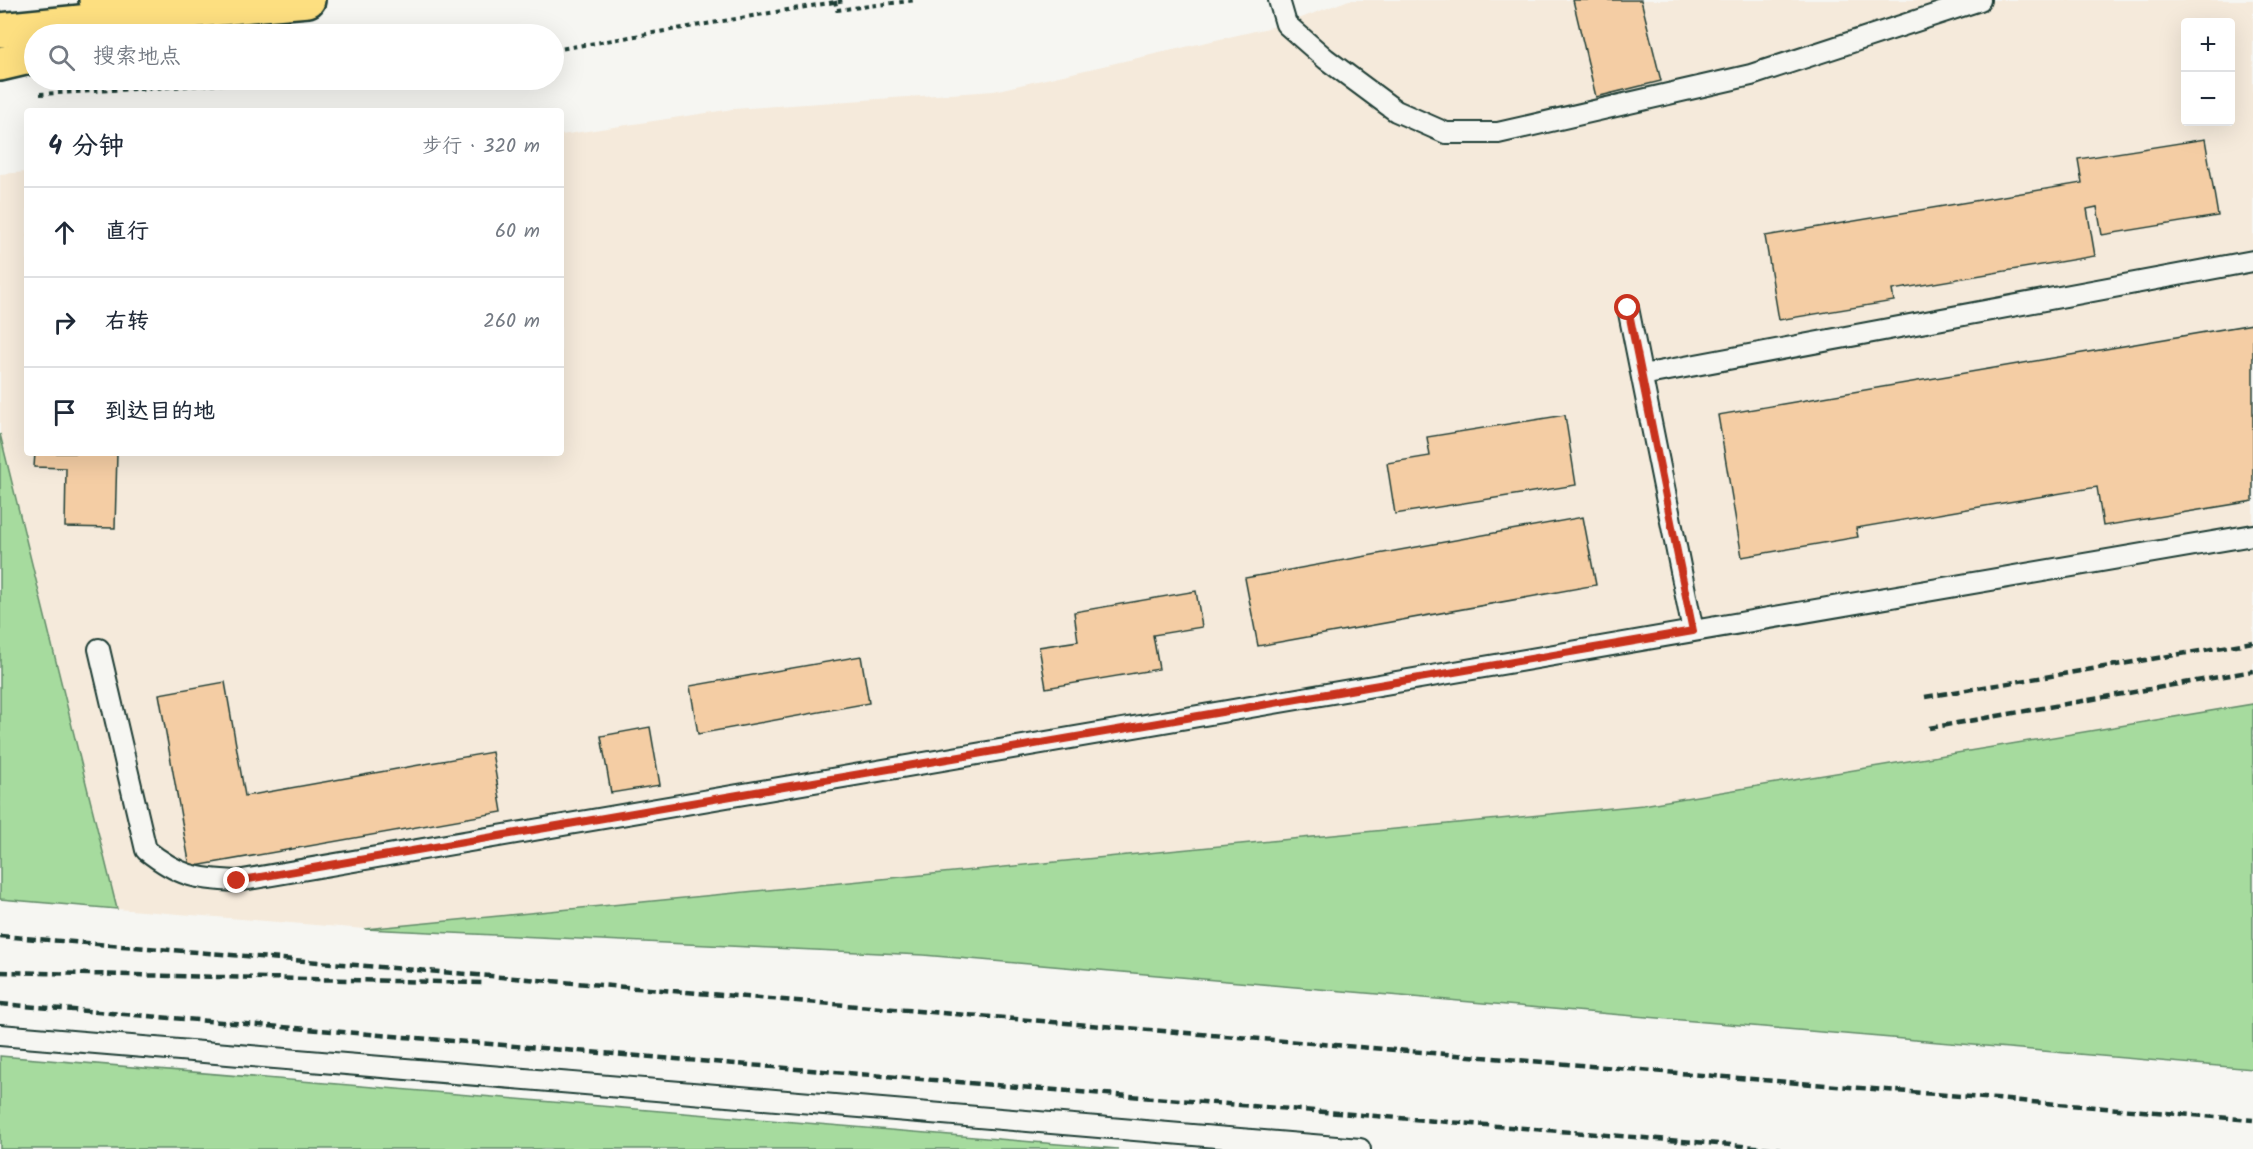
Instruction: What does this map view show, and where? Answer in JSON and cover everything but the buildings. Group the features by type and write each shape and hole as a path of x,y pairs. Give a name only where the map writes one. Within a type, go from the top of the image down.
{"main road":[{"path":"96,0 230,7"},
{"path":"60,24 308,0"},
{"path":"161,24 230,7"},
{"path":"0,30 24,28"},
{"path":"0,64 24,58"}],"lane":[{"path":"1279,0 1286,24 1326,59 1396,111 1446,133 1498,133 1750,75 1980,0"},
{"path":"1642,375 2253,261"},
{"path":"1628,308 1693,631"},
{"path":"99,649 146,850 170,868 200,879 237,881 2253,535"},
{"path":"0,1035 1359,1149"}],"path":[{"path":"564,48 846,0"},
{"path":"836,1 837,10 917,0"},
{"path":"35,94 110,90"}],"shaded area":[{"path":"1349,0 2253,0 2253,704 1643,805 365,929 117,909 0,434 0,174 24,172 24,456 564,456 564,135 733,109 994,91 1285,24"}],"green space":[{"path":"0,434 117,909 0,899"},
{"path":"2253,704 2253,1069 923,955 365,929 1643,805"},
{"path":"0,1056 1118,1149 0,1149"}],"railway":[{"path":"1925,697 2253,642"},
{"path":"1929,728 2253,671"},
{"path":"0,936 2253,1120"},
{"path":"0,972 483,983"},
{"path":"0,1004 1780,1149"}],"route":[{"path":"237,881 1693,631 1628,308"}]}
